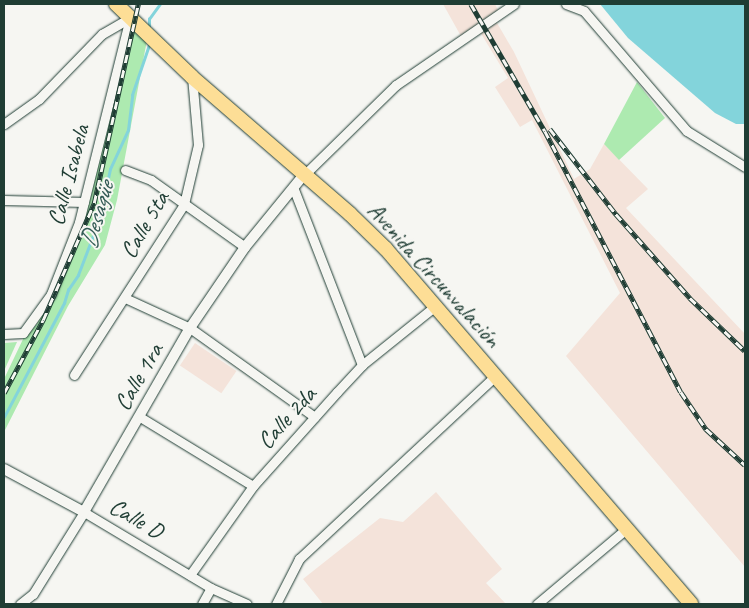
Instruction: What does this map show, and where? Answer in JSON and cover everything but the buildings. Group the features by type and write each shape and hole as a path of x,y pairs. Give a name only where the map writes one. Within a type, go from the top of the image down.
{"highway":[{"name":"Avenida Circunvalación","path":"116,4 192,77 303,176 350,214 386,249 625,530 691,604"}],"street":[{"path":"303,176 396,84 498,8 514,4"},
{"path":"566,4 584,11 687,131 745,167"},
{"path":"4,124 39,100 102,34 130,18"},
{"name":"Calle Isabela","path":"4,334 23,333 51,294 79,222 130,18"},
{"name":"Calle 5ta","path":"74,375 126,298 184,204 198,145 192,77"},
{"path":"125,170 151,180 245,247"},
{"name":"Calle 1ra","path":"20,604 33,594 84,512 190,328 245,247 303,176"},
{"path":"293,187 362,365"},
{"path":"4,200 84,202"},
{"path":"126,298 190,328 315,417"},
{"name":"Calle 2da","path":"190,575 253,486 362,365 435,306"},
{"path":"276,604 299,559 494,376"},
{"path":"140,417 253,486"},
{"name":"Calle D","path":"4,469 84,512 211,588 247,604"},
{"path":"537,604 625,530"},
{"path":"202,604 211,588"}],"shaded area":[{"path":"443,4 495,4 499,12 493,16 514,52 574,179 590,169 604,144 648,189 626,208 745,334 745,567 566,356 620,293 532,120 520,127 495,87 508,78 477,27 462,38"},
{"path":"195,343 236,371 221,393 180,365"},
{"path":"436,492 502,569 486,583 506,604 323,604 303,579 380,518 403,522"}],"green space":[{"path":"131,23 147,40 117,200 105,245 68,306 4,432 4,379 24,337 37,324 51,297 86,204 99,164"},
{"path":"637,82 665,118 619,160 604,144"},
{"path":"17,342 4,371 4,343"}],"water":[{"path":"600,4 745,4 745,124 736,124 715,113 628,38"}],"waterway":[{"name":"Desagüe","path":"149,29 149,19 160,4"},
{"name":"Desagüe","path":"4,417 64,303 68,290 78,275 99,220 110,169 128,130 132,95 150,42"}],"railway":[{"path":"4,393 43,320 94,203 138,4"},
{"path":"471,4 545,131 681,392 706,429 745,465"},
{"path":"550,129 616,214 690,298 745,351"}]}
